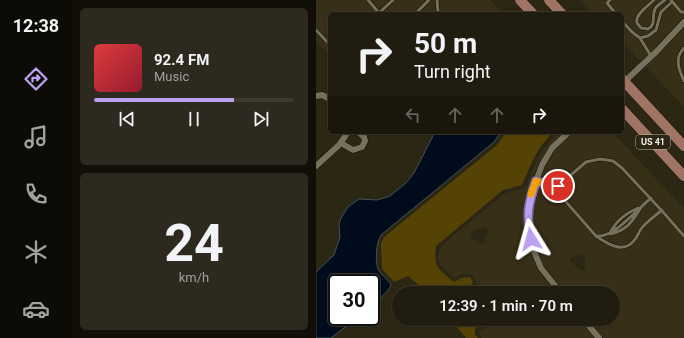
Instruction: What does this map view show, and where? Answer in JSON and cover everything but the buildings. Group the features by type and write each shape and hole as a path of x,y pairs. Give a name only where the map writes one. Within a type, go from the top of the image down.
{"main road":[{"path":"520,0 531,12"},
{"path":"549,0 560,12"},
{"name":"US 41","path":"624,83 684,146"},
{"name":"US 41","path":"624,111 684,176"}],"street":[{"path":"624,81 651,57 684,22"},
{"path":"316,96 322,95 328,98"},
{"path":"316,166 341,143 347,134"},
{"path":"341,143 353,150 362,147 365,141 364,137 360,134"},
{"path":"555,286 541,268 533,249 529,228 528,210 531,195 542,165 552,148 567,134"},
{"path":"589,326 599,338"}],"lane":[{"path":"368,0 379,12"},
{"path":"381,12 393,0"},
{"path":"417,12 429,0"},
{"path":"437,0 440,12"},
{"path":"610,0 607,3 614,12"},
{"path":"654,0 640,13 637,18 637,23 642,28 648,29 653,25 656,8 665,0"},
{"path":"640,38 648,36 656,30 661,12 671,1 681,12 684,12"},
{"path":"624,23 640,38 651,57"},
{"path":"316,30 328,43"},
{"path":"684,48 679,54 678,62 684,81"},
{"path":"553,187 558,186 586,162 606,159 617,163 651,198 684,236"},
{"path":"536,181 553,187 596,236 619,248 625,248 631,244 637,238 640,230 662,210"},
{"path":"596,236 609,234 619,228 651,198"}],"shaded area":[{"path":"316,0 490,0 501,12 328,12 328,53 316,41"},
{"path":"581,0 684,0 684,107 624,44 624,12 592,12"},
{"path":"505,134 551,134 541,146 522,185 503,190 436,246 436,264 441,271 454,282 461,278 470,277 473,282 471,286 420,286 408,276 394,282 382,269 381,243 384,237 497,145"},
{"path":"556,134 614,134 684,208 684,338 482,338 479,331 485,326 620,326 620,286 476,286 477,284 471,274 461,274 454,278 440,265 438,258 440,248 447,241 505,193 525,188 536,162 544,148","holes":["484,227 486,227 488,231 484,243 482,244 472,238 470,234","580,255 585,257 585,269 583,271 570,261 571,258"]},
{"path":"456,326 479,326 475,329 475,335 478,338 466,338"}],"water":[{"path":"434,134 500,134 494,142 381,235 376,252 376,261 379,271 391,284 386,293 380,298 380,274 328,274 328,326 346,326 331,338 316,338 316,272 334,255 340,237 339,224 341,218 348,207 359,199 377,200 390,196 406,183 414,173"}],"slow traffic":[{"path":"531,194 536,181 539,182"}],"route":[{"path":"531,239 528,210 536,181 553,187 558,186"}]}
